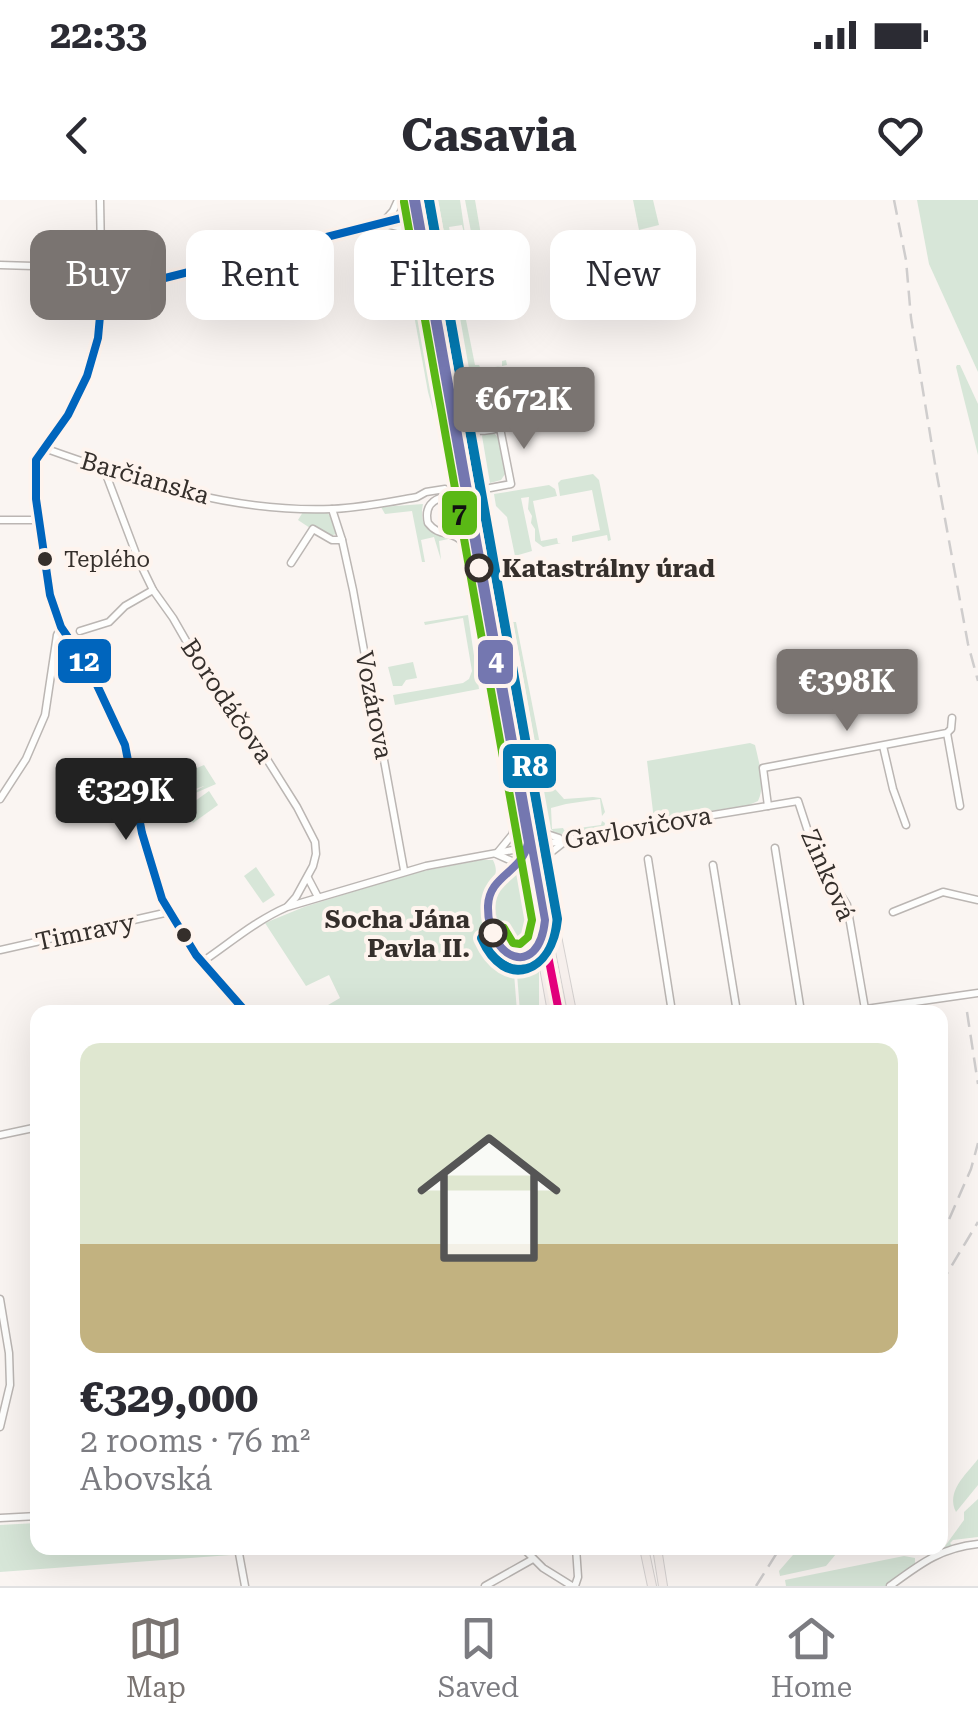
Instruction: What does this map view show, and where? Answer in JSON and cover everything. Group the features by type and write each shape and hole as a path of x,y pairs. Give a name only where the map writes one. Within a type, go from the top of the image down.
{"main road":[{"path":"406,200 412,230"},
{"path":"423,200 571,1005"},
{"path":"428,320 551,1005"},
{"path":"645,1555 652,1586"},
{"path":"658,1555 664,1586"}],"street":[{"name":"Barčianska","path":"100,200 100,230"},
{"path":"380,224 398,200"},
{"path":"166,278 425,212"},
{"path":"380,224 400,230"},
{"path":"0,265 30,266"},
{"name":"Barčianska","path":"100,320 87,376 68,415 44,448 166,488 229,502 282,508 332,509 446,492 432,501 426,514 432,528 449,533"},
{"path":"462,415 479,432"},
{"path":"470,457 472,441 479,432 500,428 511,484 490,488"},
{"path":"44,448 36,460 36,499 50,595 61,627 89,668 119,729 152,873 169,912 202,962 240,1005"},
{"name":"Borodáčova","path":"106,468 106,477 153,590 216,693 258,744 309,828 316,848 308,878 318,897"},
{"path":"461,508 457,525 449,533 461,538 468,548"},
{"name":"Vozárova","path":"332,509 342,540 404,870"},
{"path":"0,520 39,520"},
{"path":"291,563 314,529 332,540 342,540"},
{"path":"80,631 109,622 125,606 153,590"},
{"path":"0,799 26,759 45,715 61,627"},
{"path":"768,806 763,768 947,733 952,718"},
{"path":"947,733 960,806"},
{"path":"883,746 906,825"},
{"name":"Gavlovičova","path":"202,962 257,922 287,907 404,870 798,801"},
{"name":"Zinková","path":"798,801 816,856 847,906 865,1005"},
{"path":"517,819 510,838 495,854 509,858 528,878"},
{"path":"534,820 544,833 571,839"},
{"path":"544,869 551,852 571,839"},
{"path":"775,848 800,1005"},
{"path":"648,859 671,1005"},
{"path":"713,865 736,1005"},
{"path":"287,907 308,878"},
{"path":"893,912 943,892 978,900"},
{"name":"Timravy","path":"0,950 169,912"},
{"path":"899,1005 978,993"},
{"path":"0,1135 30,1129"},
{"path":"0,1299 10,1385 0,1427"},
{"path":"0,1518 30,1516"},
{"path":"948,1551 978,1544"},
{"path":"239,1555 246,1586"},
{"path":"529,1555 573,1586 578,1577 576,1555"},
{"path":"890,1586 936,1555"},
{"path":"485,1586 533,1559"}],"green space":[{"path":"427,200 436,200 441,230 435,230"},
{"path":"438,200 460,200 464,230 462,225 444,230"},
{"path":"465,200 475,200 480,230 471,230"},
{"path":"633,200 653,200 659,225 639,230"},
{"path":"917,200 978,200 978,372 929,264"},
{"path":"415,320 423,320 436,409 433,410"},
{"path":"432,320 434,320 465,504"},
{"path":"439,320 485,555 472,502"},
{"path":"453,320 457,320 477,426 470,419"},
{"path":"460,320 466,320 475,365 481,369 502,366 506,360 507,365 474,372 484,424 479,425"},
{"path":"956,367 978,404 978,455"},
{"path":"494,433 499,439 505,474 501,480 490,483 482,436"},
{"path":"593,474 599,480 611,540 607,535 572,542 572,536 600,530 592,490 560,496 558,483"},
{"path":"549,485 557,496 533,501 541,541 557,538 561,543 543,547 535,541 529,497 521,498 532,551 515,556 507,517 496,506 494,494"},
{"path":"423,504 428,529 453,538 439,541 441,560 434,537 421,540 422,562 412,511 385,514 381,507"},
{"path":"326,511 336,534 330,536 298,520 303,512"},
{"path":"487,567 532,828 531,834 483,569"},
{"path":"479,569 526,834 522,826 476,570"},
{"path":"468,615 479,689 395,705 393,695 469,679 472,671 463,618 425,625 424,622"},
{"path":"513,622 547,780 564,799 601,798 605,812 602,816 600,799 551,808 552,829 601,825 602,821 604,829 551,834"},
{"path":"413,662 417,678 393,686 388,667"},
{"path":"518,664 549,832 536,813 510,666"},
{"path":"755,745 761,773 758,801 654,820 647,761"},
{"path":"204,765 216,784 184,798 204,786 186,792 180,778"},
{"path":"209,791 218,805 193,823 184,809"},
{"path":"493,860 495,875 484,897 483,916 492,943 513,960 516,1005 328,1005 340,998 329,975 306,986 265,923 413,873"},
{"path":"256,867 275,895 263,903 244,876"},
{"path":"515,870 522,883 524,913 533,939 531,945 516,950 503,939 494,900 498,887"},
{"path":"554,954 566,1005 556,1005 546,956"},
{"path":"536,956 539,1005 519,1005 516,961"},
{"path":"978,1459 978,1485 956,1512 955,1490"},
{"path":"978,1499 978,1537 953,1540 953,1546 948,1548 948,1542 964,1520 964,1512"},
{"path":"30,1523 30,1555 231,1555 0,1572 0,1525"},
{"path":"793,1555 835,1555 826,1566 780,1576 779,1571"},
{"path":"904,1556 915,1558 915,1564 885,1586 786,1586 785,1580"}],"tunnel":[{"path":"447,496 490,488"}],"tram line":[{"path":"513,870 498,885 494,902 498,935 509,949 525,950 535,944 541,925 541,899"}],"railway":[{"path":"894,200 936,470 978,681"},
{"path":"967,1012 978,1084"},
{"path":"948,1222 978,1143"},
{"path":"948,1272 978,1222"},
{"path":"756,1586 776,1555"}],"transit line":[{"name":"4","path":"413,200 528,843 519,861 494,887 488,906 490,925 504,950 524,957 541,939 545,920 416,200"},
{"name":"12","path":"166,278 425,212 423,200"},
{"name":"R8","path":"429,200 557,919 547,952 527,968 503,965 482,938"},
{"name":"7","path":"404,202 532,920 528,937 520,944 513,943 504,928"},
{"path":"411,202 558,1005"},
{"name":"12","path":"100,320 87,376 68,415 36,460 36,499 50,595 61,627 89,668 125,745 142,833 162,899 196,955 240,1005"}],"place":[{"name":"Teplého","path":"45,559"},
{"name":"Katastrálny úrad","path":"479,568"},
{"name":"Socha Jána Pavla II.","path":"493,933"}]}
